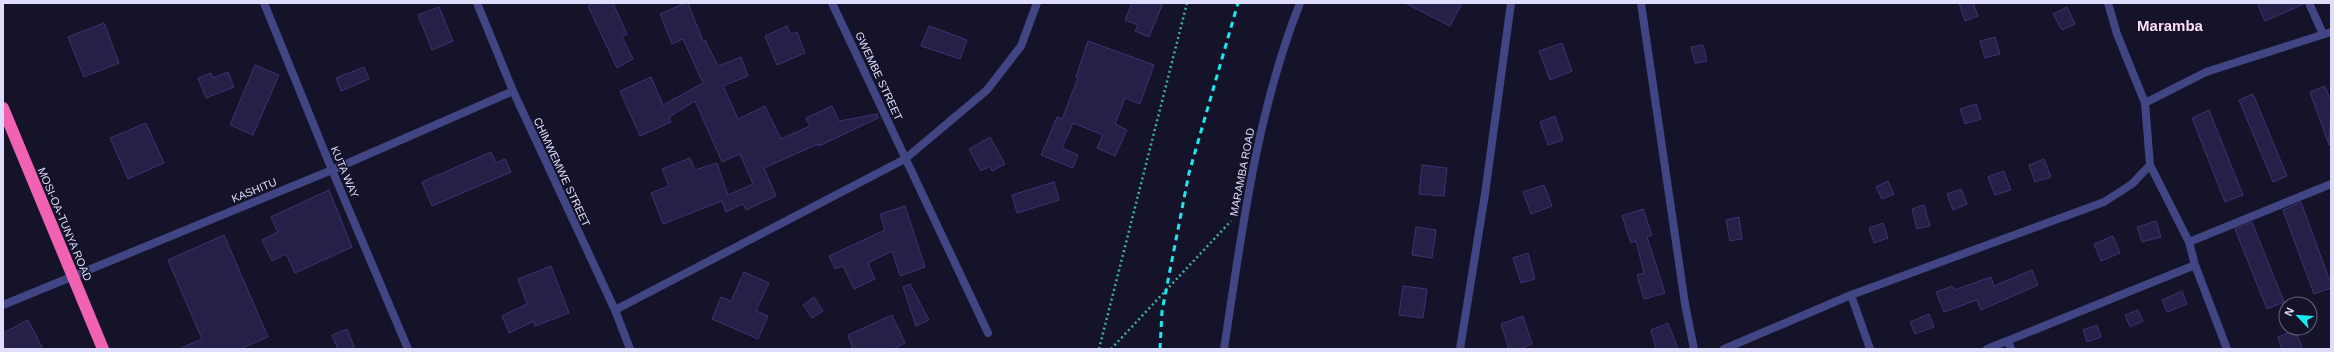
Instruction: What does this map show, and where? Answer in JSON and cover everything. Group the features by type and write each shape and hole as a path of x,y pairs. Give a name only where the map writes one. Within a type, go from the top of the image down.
{"highway":[{"name":"MOSI-OA-TUNYA ROAD","path":"3,108 103,349"}],"street":[{"name":"KUTA WAY","path":"264,3 332,170 408,349"},
{"name":"CHIMWEMWE STREET","path":"477,3 512,91 615,310 630,349"},
{"name":"GWEMBE STREET","path":"832,3 988,333"},
{"path":"615,310 905,159 987,90 1021,46 1037,3"},
{"name":"MARAMBA ROAD","path":"1224,349 1247,204 1268,96 1300,3"},
{"path":"1460,349 1485,194 1511,3"},
{"path":"1641,3 1685,304 1694,349"},
{"path":"2108,3 2112,11 2117,34 2145,103 2150,165 2189,242 2195,265 2227,349"},
{"path":"2112,11 2116,3"},
{"path":"2309,3 2323,34"},
{"path":"2145,103 2206,72 2331,32"},
{"name":"KASHITU","path":"3,305 332,170 512,91"},
{"path":"1724,349 1851,295 2104,202 2132,184 2150,165"},
{"path":"2189,242 2331,184"},
{"path":"1987,349 2195,265"},
{"path":"1851,295 1870,349"},
{"path":"2008,341 2011,349"}],"path":[{"path":"1099,349 1187,3"},
{"path":"1111,349 1165,294 1247,204"}],"building":[{"path":"594,3 613,3 627,34 622,37 633,59 617,68 588,6"},
{"path":"688,3 703,41 705,40 718,66 741,57 748,76 723,86 738,119 765,106 781,139 810,126 806,118 832,106 839,121 877,114 878,118 819,146 818,144 764,168 776,196 746,210 743,204 726,212 722,201 663,224 651,193 669,186 662,169 690,158 695,170 717,163 728,195 753,184 740,154 722,162 695,101 669,117 671,122 640,136 620,91 651,77 663,105 703,83 683,39 672,44 660,14"},
{"path":"1132,3 1163,3 1149,37 1135,31 1138,25 1125,20"},
{"path":"1405,3 1462,3 1450,26"},
{"path":"1959,3 1973,3 1978,16 1965,21"},
{"path":"2257,3 2304,3 2304,4 2265,21"},
{"path":"439,7 453,41 432,50 418,15"},
{"path":"2067,7 2075,24 2062,30 2053,14"},
{"path":"104,23 119,63 84,77 68,37"},
{"path":"787,26 790,34 797,32 805,53 777,65 765,36"},
{"path":"929,26 967,40 960,59 921,46"},
{"path":"1995,37 2000,54 1985,58 1980,41"},
{"path":"1088,41 1154,65 1140,104 1125,98 1115,124 1127,130 1115,156 1097,148 1103,135 1073,123 1062,148 1078,155 1073,168 1041,155 1057,117 1062,119 1078,78 1076,77"},
{"path":"1562,43 1572,71 1550,80 1539,51"},
{"path":"1703,45 1707,61 1695,63 1691,47"},
{"path":"255,65 279,75 253,135 230,125"},
{"path":"364,67 369,79 341,91 336,78"},
{"path":"228,72 234,87 206,98 198,78 211,73 213,78"},
{"path":"2325,86 2331,102 2329,145 2310,92"},
{"path":"2253,94 2287,176 2273,182 2239,100"},
{"path":"1976,104 1981,119 1965,124 1960,109"},
{"path":"2209,110 2243,195 2225,202 2192,118"},
{"path":"1555,116 1563,140 1548,145 1540,122"},
{"path":"146,123 164,163 128,179 110,138"},
{"path":"990,137 1005,164 992,171 990,166 981,171 969,149"},
{"path":"491,152 496,163 505,159 511,172 432,206 422,182"},
{"path":"2044,159 2051,177 2035,182 2029,165"},
{"path":"1422,165 1447,168 1444,196 1419,194"},
{"path":"2004,171 2011,190 1995,195 1988,177"},
{"path":"1888,181 1894,194 1882,199 1876,187"},
{"path":"1054,182 1059,200 1017,213 1012,195"},
{"path":"1544,185 1552,206 1531,214 1523,192"},
{"path":"1961,189 1967,204 1953,210 1947,194"},
{"path":"329,190 352,247 295,273 286,254 272,261 262,240 278,232 271,217"},
{"path":"2301,202 2331,284 2331,288 2314,294 2283,210"},
{"path":"1924,205 1930,226 1917,229 1912,209"},
{"path":"905,206 925,267 900,276 892,251 868,263 875,279 854,289 843,266 835,269 829,256 885,230 880,214"},
{"path":"1643,209 1652,235 1647,237 1665,293 1644,299 1637,275 1644,273 1636,241 1631,243 1622,216"},
{"path":"1739,217 1742,239 1730,241 1726,220"},
{"path":"2156,221 2161,237 2142,242 2137,227"},
{"path":"2252,222 2282,296 2278,296 2278,304 2267,309 2235,229"},
{"path":"1883,223 1888,238 1874,243 1869,228"},
{"path":"1416,227 1436,230 1432,258 1412,255"},
{"path":"224,235 268,337 240,349 179,349 202,339 168,260"},
{"path":"2113,236 2120,253 2101,261 2094,244"},
{"path":"1528,253 1535,279 1521,283 1513,258"},
{"path":"551,266 569,313 535,326 534,321 509,333 502,316 527,304 518,279"},
{"path":"2032,270 2038,285 1981,310 1977,300 1944,312 1936,292 1952,286 1954,290 1991,277 1994,286"},
{"path":"744,272 769,283 756,311 768,316 758,339 712,319 721,297 731,301"},
{"path":"910,284 929,320 916,326 903,287"},
{"path":"1403,286 1427,289 1423,318 1399,315"},
{"path":"2182,291 2187,304 2167,312 2162,300"},
{"path":"814,297 823,311 812,318 803,305"},
{"path":"2138,310 2143,321 2130,327 2125,315"},
{"path":"1929,314 1934,327 1915,334 1910,322"},
{"path":"892,315 905,343 894,349 853,349 848,335"},
{"path":"1523,316 1532,344 1519,349 1509,349 1501,324"},
{"path":"28,320 43,349 3,349 3,333"},
{"path":"1668,323 1678,349 1656,349 1651,330"},
{"path":"2097,325 2101,337 2087,342 2083,330"},
{"path":"347,329 355,349 338,349 332,335"},
{"path":"2298,336 2303,349 2282,349 2278,337"}],"railway":[{"path":"1160,349 1162,311 1189,173 1238,3"}],"district":[{"name":"Maramba","path":"2170,25"}]}
